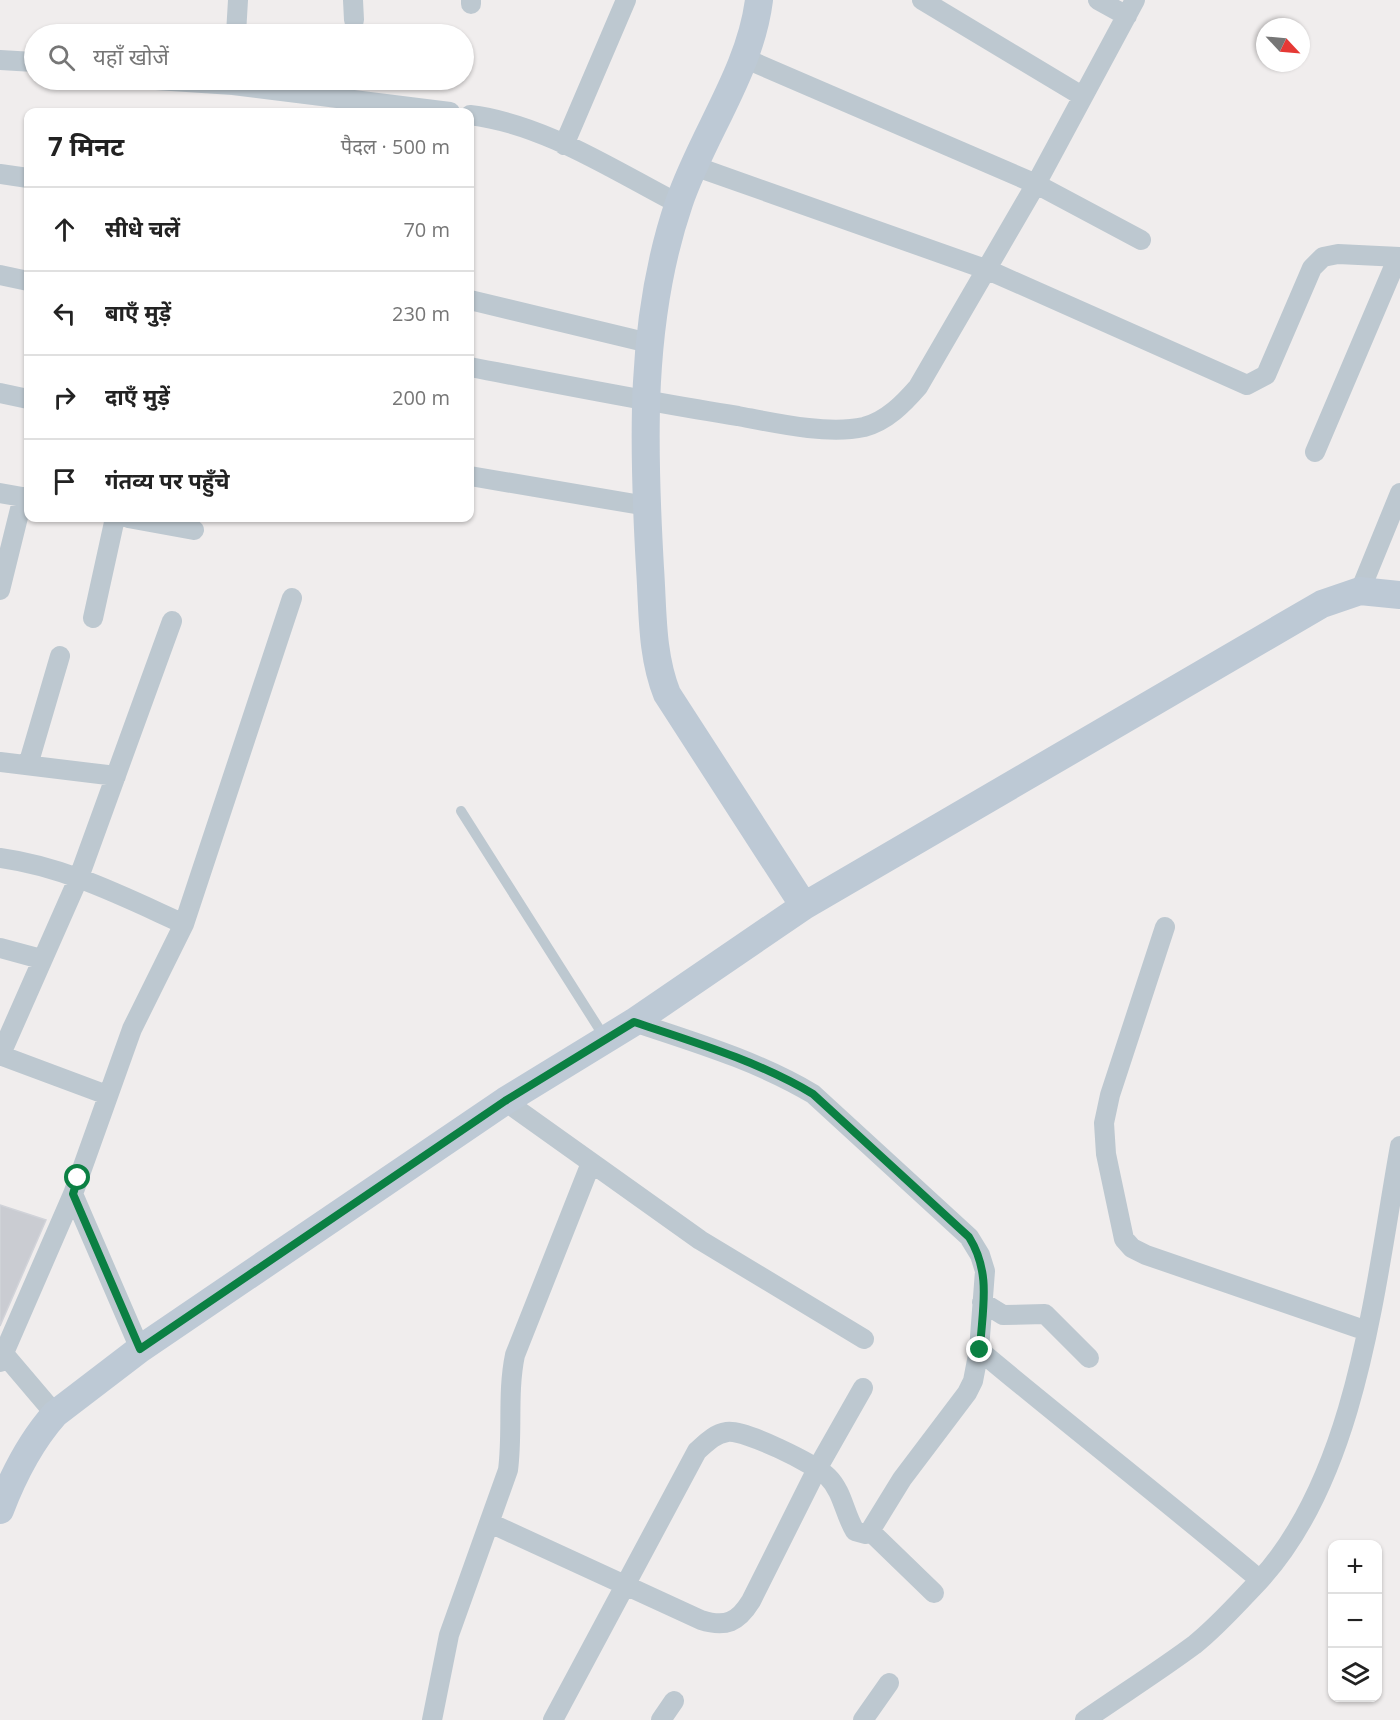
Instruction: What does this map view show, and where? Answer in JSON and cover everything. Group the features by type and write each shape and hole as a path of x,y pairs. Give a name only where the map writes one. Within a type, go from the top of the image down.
{"street":[{"path":"237,24 238,0"},
{"path":"564,145 626,0"},
{"path":"759,0 744,58 679,204 662,270 649,343 646,402 647,512 655,647 659,673 667,694 804,906"},
{"path":"922,0 1082,96"},
{"path":"474,368 646,402 797,426 864,427 885,418 902,405 918,387 988,270 1131,8 1098,0"},
{"path":"744,58 1036,184 1141,240"},
{"path":"0,60 24,61"},
{"path":"291,90 421,108"},
{"path":"474,115 488,117 516,126 564,145 679,204"},
{"path":"694,166 988,270 1132,336 1247,385 1266,375 1312,268 1323,257 1338,255 1399,257 1315,452"},
{"path":"0,174 24,177"},
{"path":"0,275 24,280"},
{"path":"474,301 649,343"},
{"path":"0,393 24,398"},
{"path":"474,477 647,512"},
{"path":"0,493 24,498"},
{"path":"1360,591 1400,493"},
{"path":"0,590 24,505"},
{"path":"93,618 114,522"},
{"path":"150,522 194,530"},
{"path":"0,1510 29,1451 56,1414 140,1349 505,1101 634,1022 804,906 1322,604 1360,591 1400,595"},
{"path":"56,1414 2,1358 73,1194 132,1029 184,924 292,598"},
{"path":"107,1095 0,1055 79,877 172,621"},
{"path":"28,765 60,656"},
{"path":"0,762 116,776"},
{"path":"0,858 26,862 79,877 184,924"},
{"path":"1165,927 1110,1095 1104,1123 1106,1154 1124,1239 1132,1248 1146,1255 1367,1331"},
{"path":"0,948 41,959"},
{"path":"553,1720 697,1451 713,1436 730,1431 746,1434 817,1469 836,1487 855,1531 860,1534 870,1531 924,1447 967,1393 977,1369 980,1350 985,1271 980,1255 969,1237 813,1094 796,1084 715,1050 634,1022"},
{"path":"505,1101 700,1240 864,1339"},
{"path":"1086,1720 1196,1644 1260,1580 1296,1532 1324,1478 1352,1392 1367,1331 1400,1146"},
{"path":"432,1720 449,1635 508,1470 511,1448 509,1384 515,1355 591,1163"},
{"path":"73,1194 140,1349"},
{"path":"982,1302 1004,1315 1045,1314 1089,1358"},
{"path":"980,1350 1091,1444 1156,1492 1260,1580"},
{"path":"490,1523 701,1620 714,1624 729,1624 742,1616 817,1469 863,1388"},
{"path":"870,1531 934,1593"},
{"path":"863,1720 889,1683"},
{"path":"661,1720 674,1701"}],"lane":[{"path":"461,811 605,1038"}],"building":[{"path":"0,1205 46,1220 0,1326"}],"route":[{"path":"78,1178 73,1194 140,1349 505,1101 634,1022 715,1050 796,1084 813,1094 880,1158 969,1237 980,1255 985,1271 980,1350"}]}
